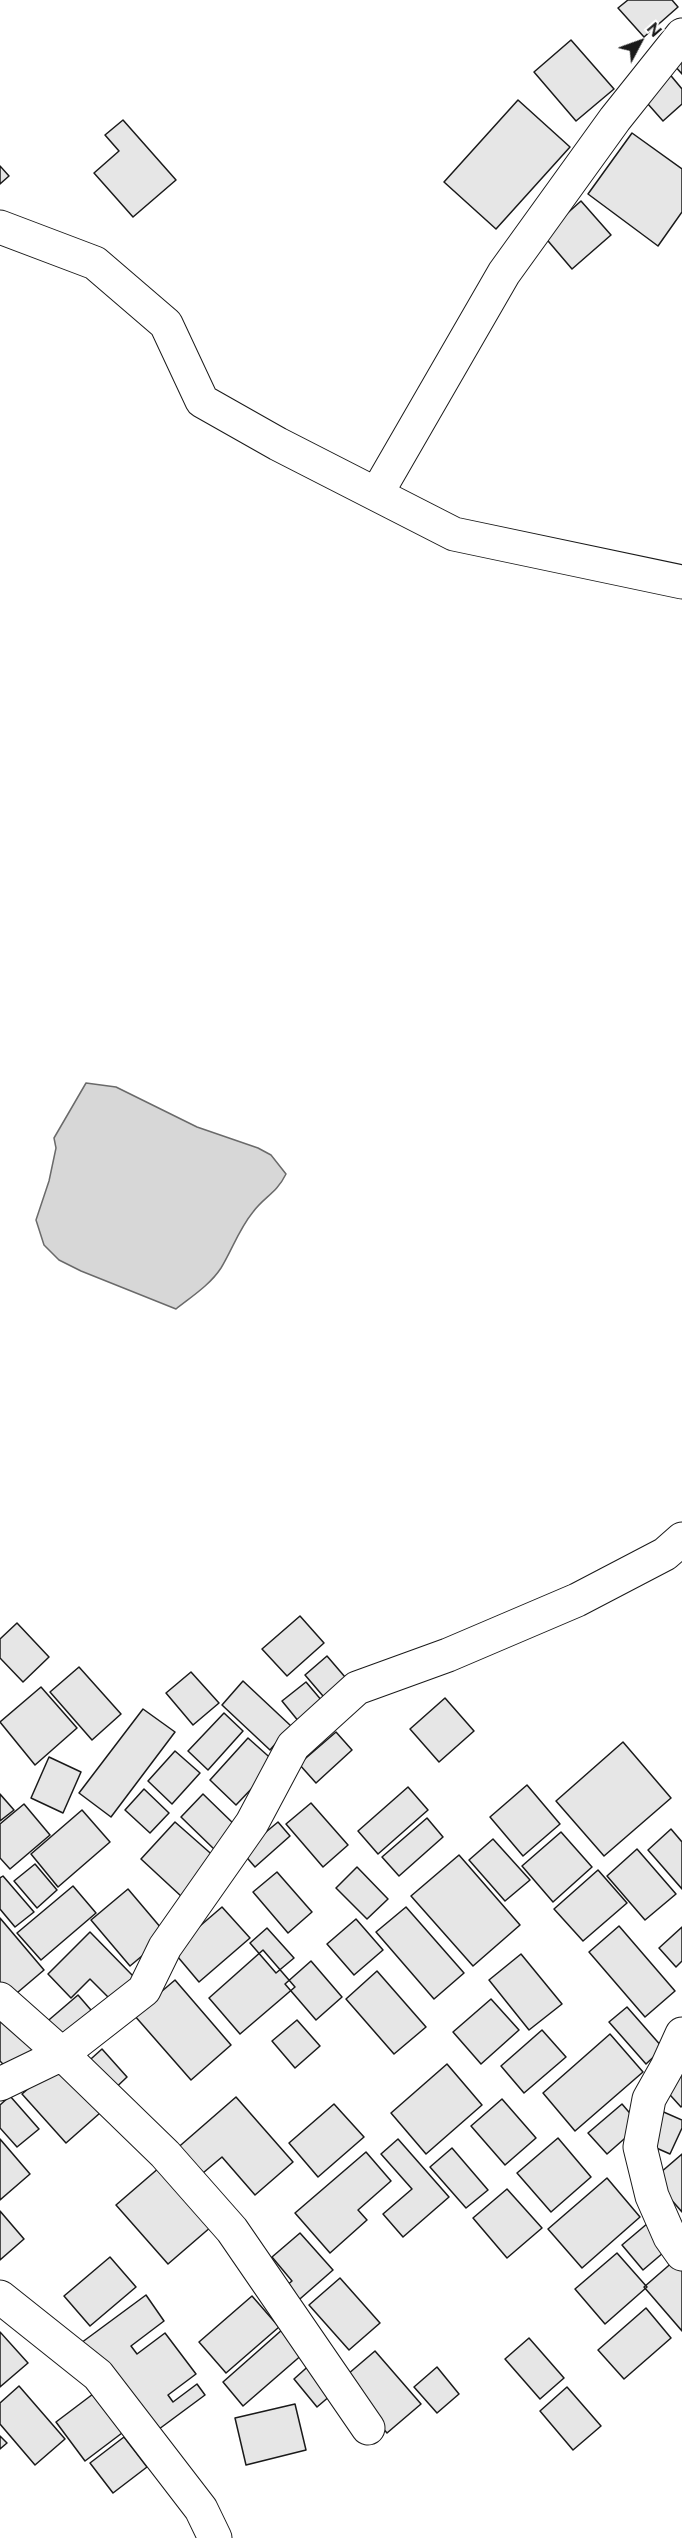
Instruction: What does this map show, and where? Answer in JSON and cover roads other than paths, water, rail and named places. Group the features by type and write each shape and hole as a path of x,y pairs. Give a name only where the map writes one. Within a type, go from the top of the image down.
{"street":[{"path":"377,493 504,273 615,119 682,35"},
{"path":"0,227 95,263 166,324 202,401 278,444 454,534 682,582"},
{"path":"0,2084 62,2054 144,1990 165,1947 252,1823 293,1746 357,1688 448,1655 577,1600 665,1554 682,1539"},
{"path":"0,1999 62,2054 165,2154 232,2230 368,2428"},
{"path":"682,2034 668,2067 650,2098 640,2147 652,2196 670,2237 682,2254"},
{"path":"0,2297 98,2375 201,2510 215,2538"}]}
